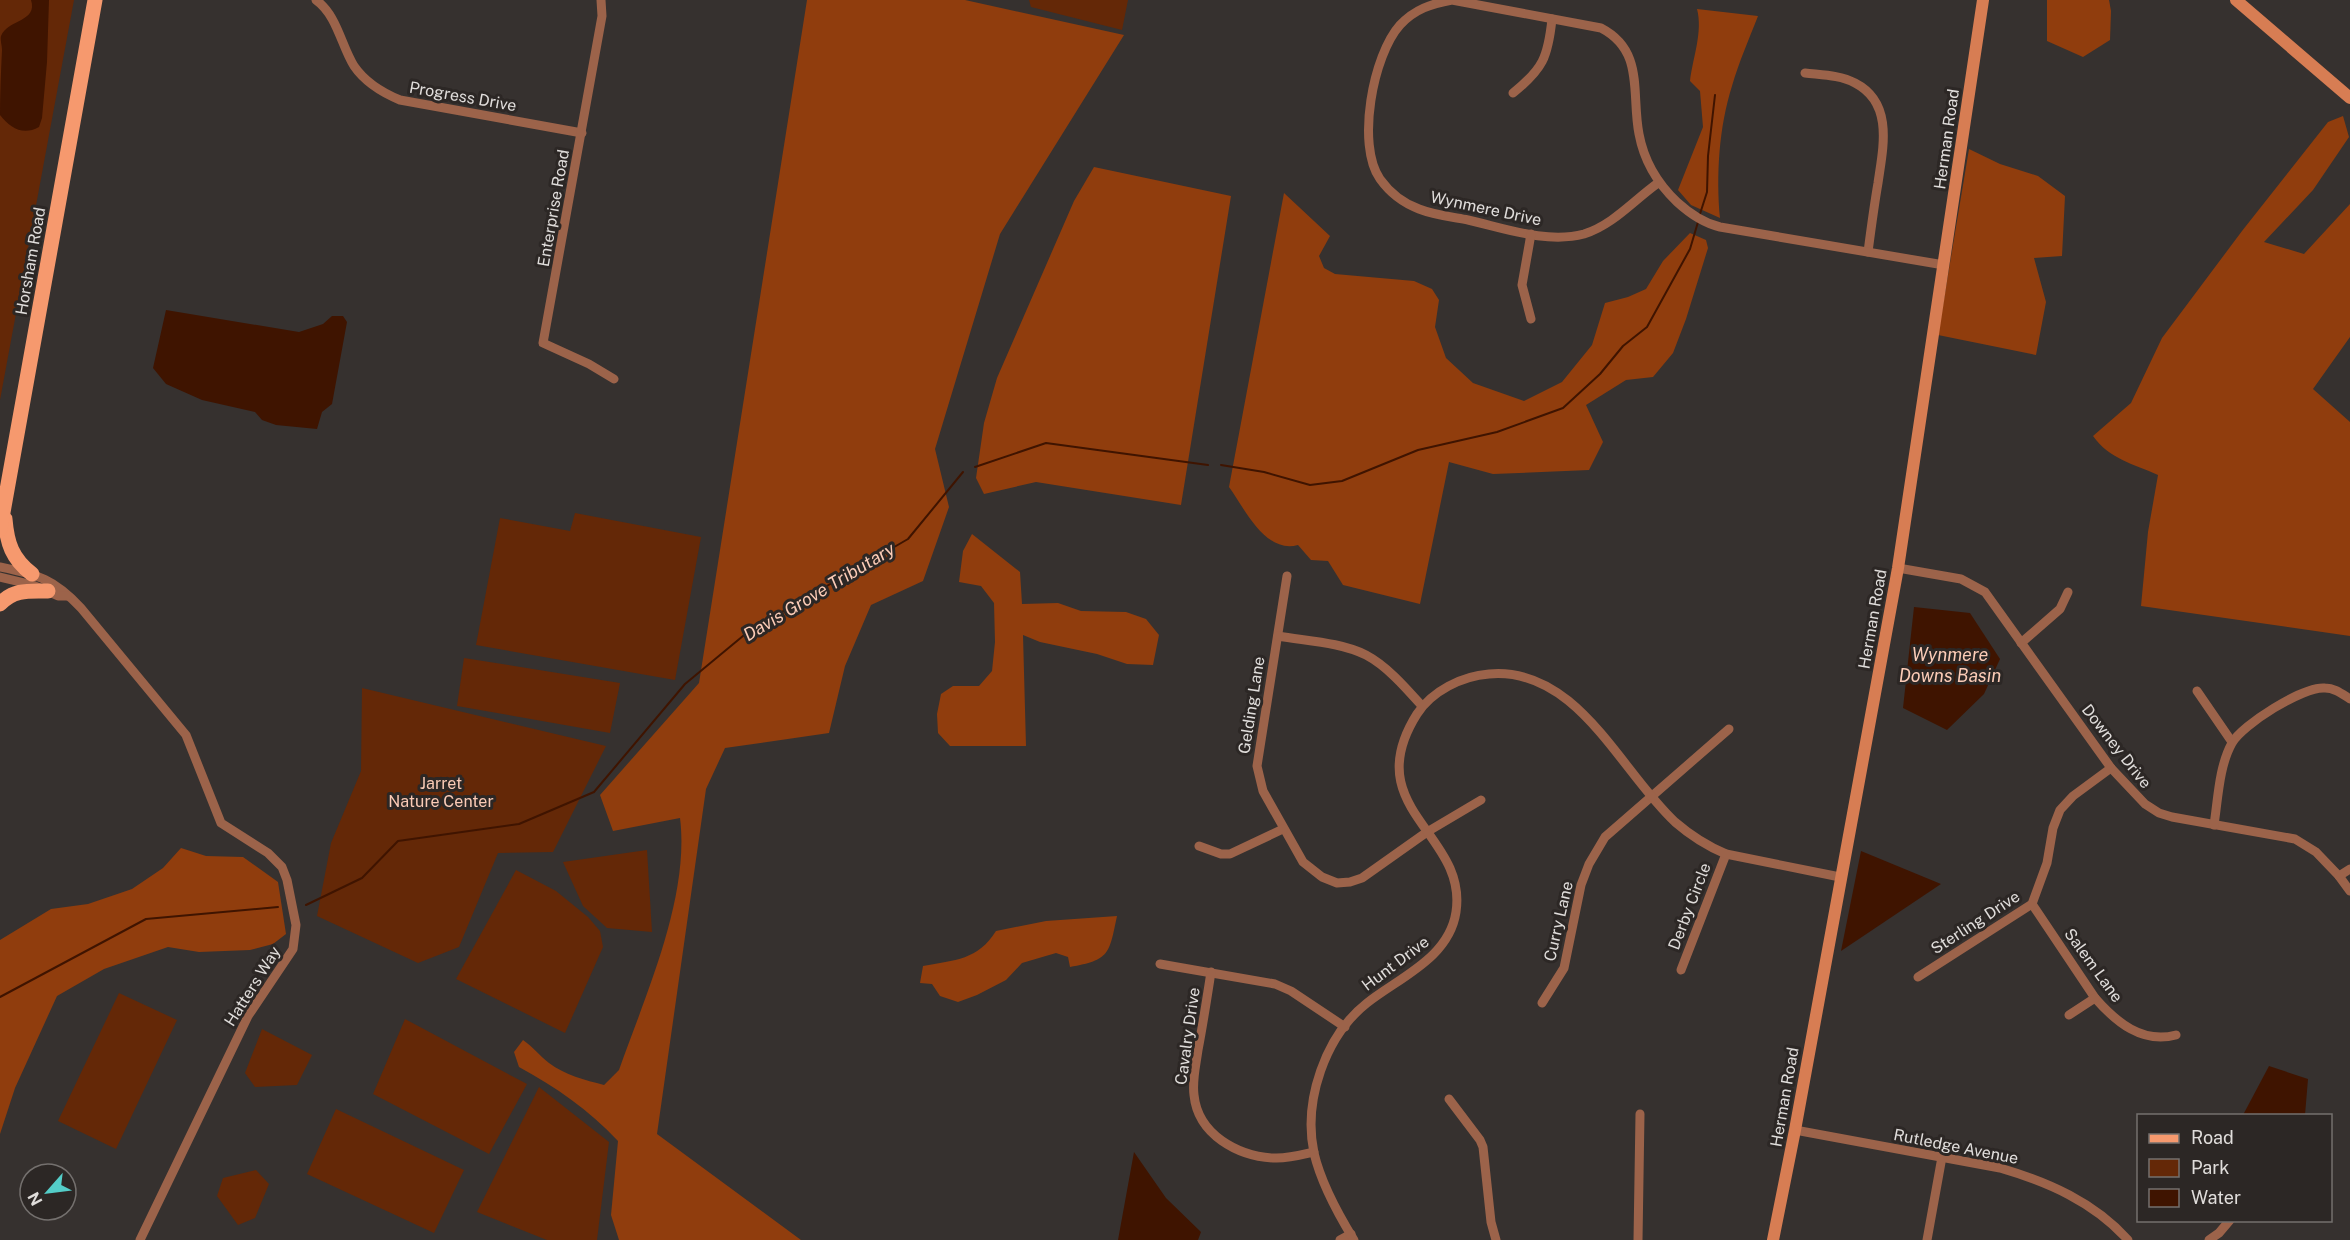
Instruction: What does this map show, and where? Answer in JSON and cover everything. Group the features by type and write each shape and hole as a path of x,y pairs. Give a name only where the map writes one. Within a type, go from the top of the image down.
{"main road":[{"name":"Horsham Road","path":"0,529 95,0"},
{"path":"2,510 11,551 32,574"},
{"path":"0,604 19,591 48,591"}],"street":[{"name":"Progress Drive","path":"316,0 330,15 355,68 380,91 400,100 582,133"},
{"name":"Enterprise Road","path":"601,0 602,16 543,343 589,364 614,380"},
{"name":"Wynmere Drive","path":"1658,183 1608,223 1593,230 1565,237 1530,234 1427,212 1400,200 1387,188 1375,170 1369,153 1368,133 1381,57 1393,33 1416,12 1434,3 1452,0 1601,28 1616,37 1630,57 1639,134 1658,183 1699,219 1720,227 1944,265"},
{"name":"Herman Road","path":"1773,1240 1898,568 1983,0"},
{"path":"2236,0 2350,98"},
{"path":"1513,93 1530,80 1543,64 1552,19"},
{"path":"1805,73 1845,78 1855,83 1871,96 1881,113 1885,139 1868,252"},
{"path":"1530,234 1522,285 1531,319"},
{"name":"Hatters Way","path":"0,567 32,574 56,584 81,608 186,735 221,823 268,852 282,867 287,880 296,925 293,949 248,1016 140,1240"},
{"name":"Downey Drive","path":"1898,568 1961,579 1975,585 1992,600 2111,768 2135,796 2159,813 2295,839 2316,852 2350,891"},
{"name":"Gelding Lane","path":"1287,576 1257,766 1260,784 1283,829 1309,868 1322,877 1344,883 1362,878 1427,832 1481,800"},
{"name":"Hatters Way","path":"0,577 58,596 67,596"},
{"path":"2021,643 2060,609 2068,592"},
{"path":"1278,636 1346,648 1365,655 1381,666 1422,706"},
{"name":"Hunt Drive","path":"1353,1237 1328,1190 1314,1152 1313,1120 1316,1088 1327,1057 1345,1026 1368,1003 1439,950 1451,931 1457,900 1454,876 1451,867 1407,802 1400,773 1404,736 1422,706 1450,685 1478,675 1509,674 1543,684 1573,703 1674,821 1712,848 1726,854 1840,877"},
{"path":"2214,825 2226,759 2232,742 2296,694 2309,689 2334,689 2350,699"},
{"path":"2197,691 2232,742"},
{"name":"Curry Lane","path":"1542,1003 1564,968 1581,885 1589,864 1605,837 1729,729"},
{"name":"Sterling Drive","path":"1918,977 2032,904 2047,863 2053,828 2060,810 2073,796 2111,768"},
{"path":"1199,846 1221,855 1230,854 1283,829"},
{"name":"Derby Circle","path":"1681,970 1726,854"},
{"path":"2339,876 2350,869"},
{"name":"Salem Lane","path":"2032,904 2105,1010 2133,1031 2161,1038 2176,1035"},
{"path":"1160,964 1267,982 1283,987 1345,1026"},
{"name":"Cavalry Drive","path":"1211,972 1193,1083 1194,1101 1205,1124 1218,1139 1240,1152 1275,1159 1314,1152"},
{"path":"2069,1015 2095,998"},
{"path":"1449,1099 1480,1140 1483,1148 1491,1222 1496,1240"},
{"path":"1638,1240 1640,1114"},
{"name":"Rutledge Avenue","path":"1795,1130 2000,1168 2060,1190 2090,1207 2128,1240"},
{"path":"1927,1240 1942,1157"},
{"path":"2209,1240 2229,1222"},
{"path":"1340,1240 1353,1237"}],"green space":[{"path":"0,0 74,0 0,400"},
{"path":"1029,0 1128,0 1122,30 1031,7"},
{"path":"575,513 701,537 675,680 476,645 500,518 570,531"},
{"path":"464,658 620,683 610,733 457,706"},
{"name":"Jarret Nature Center","path":"362,688 606,746 553,852 498,853 459,947 418,963 317,916 331,843 361,771"},
{"path":"647,850 652,932 607,928 583,906 563,862"},
{"path":"516,870 556,891 588,917 600,931 603,947 565,1033 456,979"},
{"path":"119,993 177,1020 116,1149 58,1121"},
{"path":"405,1019 527,1084 489,1154 373,1094"},
{"path":"262,1029 312,1055 297,1085 255,1087 245,1073"},
{"path":"539,1087 609,1142 597,1240 547,1240 477,1212"},
{"path":"336,1109 464,1170 434,1233 307,1174"},
{"path":"256,1170 269,1184 255,1218 238,1225 217,1196 223,1178"}],"shaded area":[{"path":"807,0 965,0 1124,35 1000,234 935,449 949,507 923,581 871,605 845,666 829,733 725,748 706,789 657,1134 801,1240 619,1240 611,1215 618,1141 572,1100 519,1067 514,1052 523,1040 549,1063 562,1071 604,1085 619,1070 663,946 678,881 681,849 680,818 613,831 600,795 699,683"},
{"path":"2047,0 2109,0 2110,40 2083,57 2047,41"},
{"path":"1697,9 1758,16 1735,77 1724,118 1718,185 1720,218 1691,205 1678,190 1703,127 1700,91 1690,81 1699,27"},
{"path":"2343,116 2349,137 2313,190 2264,242 2304,254 2350,204 2350,337 2313,389 2350,422 2350,636 2141,606 2148,532 2158,475 2114,456 2093,436 2131,403 2162,338 2328,122"},
{"path":"1969,149 2000,164 2038,176 2065,196 2062,256 2034,258 2046,302 2036,355 1938,335"},
{"path":"1094,167 1231,196 1181,505 1036,482 984,494 976,478 984,423 997,378 1074,201"},
{"path":"1284,193 1330,236 1319,256 1324,268 1335,274 1414,281 1432,289 1439,300 1435,327 1446,358 1473,383 1524,401 1562,382 1592,345 1605,303 1646,289 1663,261 1690,233 1706,240 1708,248 1673,353 1653,377 1626,380 1586,405 1603,442 1589,470 1493,474 1449,462 1420,604 1343,585 1328,561 1311,560 1298,545 1286,546 1266,536 1257,528 1229,487"},
{"path":"972,534 1020,572 1022,604 1058,603 1081,611 1126,612 1146,619 1159,635 1153,665 1127,664 1097,654 1040,642 1023,635 1026,746 950,746 938,733 937,714 941,694 953,686 979,686 992,671 995,642 994,603 981,586 959,582 963,551"},
{"path":"181,848 206,856 243,857 278,882 286,934 273,944 250,950 199,952 168,947 104,969 57,996 15,1088 0,1134 0,940 51,909 88,904 132,889 163,868"},
{"path":"1117,916 1109,947 1100,958 1093,961 1070,967 1068,957 1056,953 1022,963 1006,980 958,1002 940,996 932,984 920,983 923,966 965,957 981,948 996,931 1046,921"}],"water":[{"path":"31,0 49,0 47,62 42,118 39,127 22,131 8,124 0,115 1,36 10,26 30,13"},
{"path":"166,310 299,332 323,324 332,316 343,316 347,322 332,404 322,412 317,429 276,425 262,420 255,412 202,400 166,384 153,368"},
{"name":"Wynmere Downs Basin","path":"1914,607 1970,613 2000,659 1984,694 1947,730 1903,708"},
{"path":"1861,851 1941,884 1841,951"},
{"path":"2269,1066 2308,1079 2305,1114 2244,1114"},
{"path":"1134,1152 1166,1198 1201,1232 1198,1240 1118,1240"}],"waterway":[{"name":"Davis Grove Tributary","path":"1699,217 1707,192 1708,156 1715,95"},
{"name":"Davis Grove Tributary","path":"1221,465 1264,472 1310,485 1342,481 1418,450 1497,432 1563,408 1600,374 1623,346 1647,327 1690,249 1698,222"},
{"name":"Davis Grove Tributary","path":"975,467 1046,443 1208,465"},
{"name":"Davis Grove Tributary","path":"306,905 362,878 398,841 519,824 594,792 685,684 749,631 908,539 963,472"},
{"name":"Davis Grove Tributary","path":"0,997 146,919 278,907"}]}
